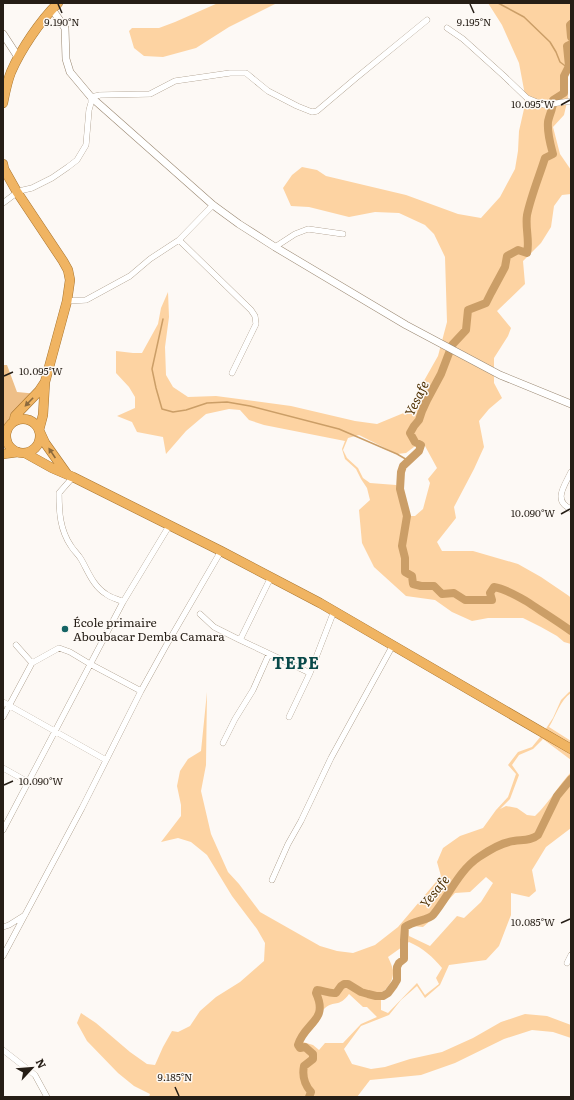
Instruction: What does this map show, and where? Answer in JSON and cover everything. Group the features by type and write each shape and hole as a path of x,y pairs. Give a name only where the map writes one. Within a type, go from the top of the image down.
{"highway":[{"path":"3,103 7,73 43,19 55,6"},
{"path":"3,167 17,192 63,261 68,270 70,280 67,301 45,382 43,416 37,445 30,451 3,454"},
{"path":"45,382 39,391 9,423 6,432 7,442 14,450 22,452 271,577 334,611 571,749"},
{"path":"9,423 19,419 33,422 70,476"}],"street":[{"path":"55,6 65,28 66,59 70,72 91,97 214,205 275,247 406,325 500,375 571,404"},
{"path":"91,97 100,94 150,94 175,81 230,72 246,73 268,91 297,106 312,112 317,111 427,20"},
{"path":"447,28 463,39 527,98 544,105 571,101"},
{"path":"3,34 18,57"},
{"path":"3,203 18,191 32,188 52,178 76,160 86,145 91,97"},
{"path":"67,301 86,300 92,298 130,276 150,259 179,240 214,205"},
{"path":"275,247 295,234 308,229 343,234"},
{"path":"179,240 251,310 255,316 256,324 232,373"},
{"path":"571,472 560,494 562,502 567,508 571,509"},
{"path":"70,476 59,493 59,510 61,523 65,534 93,581 106,594 123,602"},
{"path":"3,830 123,602 169,526"},
{"path":"3,956 26,915 141,691 221,551"},
{"path":"240,640 271,577"},
{"path":"288,717 310,673 334,611"},
{"path":"200,614 214,627 310,673"},
{"path":"16,645 32,663"},
{"path":"272,880 288,844 301,821 331,758 392,645"},
{"path":"3,717 32,663 58,648 70,652 141,691"},
{"path":"223,743 235,719 253,690 269,654"},
{"path":"3,702 106,760"},
{"path":"3,768 28,782"},
{"path":"3,927 26,915"},
{"path":"567,963 571,955"},
{"path":"3,1050 36,1075 47,1097"}],"shaded area":[{"path":"218,3 277,3 229,27 196,48 163,57 144,56 134,48 129,31 132,28 159,28"},
{"path":"488,3 571,3 571,67 567,75 568,98 564,115 553,127 560,154 571,170 571,194 562,195 554,206 551,227 541,243 523,261 525,284 497,311 511,328 508,336 494,358 494,383 502,398 489,409 479,421 484,447 454,507 456,518 437,542 442,551 473,551 518,564 541,577 569,596 571,598 571,644 564,642 557,636 523,618 488,618 472,621 452,612 435,600 406,596 374,567 362,543 359,510 370,500 367,488 356,469 345,459 342,449 345,441 264,425 249,420 240,410 229,409 206,414 186,431 166,454 163,437 137,432 132,422 117,416 135,408 135,397 129,387 116,373 116,351 142,353 158,324 161,308 168,292 169,317 165,347 166,375 173,387 188,397 216,396 291,406 355,421 377,424 406,412 413,403 438,356 447,322 445,257 434,234 425,225 399,213 375,212 349,217 309,207 291,206 283,188 292,175 302,167 317,170 326,176 406,195 458,214 481,218 500,197 515,169 519,131 524,109 525,95 519,63 502,25","holes":["359,435 397,454 406,453 414,447 421,445 425,446 437,468 428,479 430,483 423,509 415,516 407,516 400,489 396,485 370,483 363,478 358,468 347,458 343,450 348,438"]},
{"path":"3,365 7,365 17,392 38,394 3,426"},
{"path":"571,691 571,693 561,704 549,727 571,741 571,760 543,739 533,749 519,755 512,765 519,775 510,799 500,809 506,806 517,808 527,815 535,816 545,806 571,772 571,828 546,847 532,870 536,891 529,897 511,893 511,915 499,946 486,960 449,965 440,985 425,998 417,986 401,1000 389,1015 361,1026 344,1049 352,1064 371,1069 385,1067 410,1059 442,1052 473,1038 501,1022 525,1014 547,1016 571,1025 571,1038 553,1032 532,1030 504,1039 455,1063 421,1075 370,1080 357,1097 149,1097 150,1094 134,1086 118,1073 87,1041 77,1023 81,1013 96,1023 130,1052 147,1064 155,1065 172,1031 178,1032 190,1026 200,1011 216,997 240,982 264,961 265,943 257,929 232,896 207,855 191,842 178,838 161,842 181,816 181,805 177,786 180,771 188,759 201,751 207,692 206,765 201,791 211,834 228,872 260,912 320,946 337,951 353,953 375,945 398,927 441,876 437,862 443,848 460,836 483,828 508,797 516,774 508,765 518,752 532,747 553,718 561,700","holes":["486,877 493,883 481,902 464,918 457,916 430,946 409,936 408,930 412,926 423,927 455,893 470,892","409,942 414,944 427,953 442,968 436,978 439,984 425,995 417,983 388,1013 381,1010 381,993 386,989 393,977 393,968 388,957","349,994 363,1007 367,1007 377,1017 361,1024 343,1043 325,1043 319,1050 313,1045 303,1042 303,1039 318,1022 324,1009 331,1004 342,1001"]}],"waterway":[{"path":"498,3 524,17 550,42 560,62 568,68"},
{"name":"Yesafe","path":"571,24 571,37"},
{"name":"Yesafe","path":"452,345 466,330 468,310 486,303 505,267 507,256 518,250 527,253 527,215 545,158 553,154 548,134 548,122 553,100 564,93 564,76 569,66 567,46 571,44"},
{"path":"163,319 152,369 162,409 173,412 186,410 207,403 227,402 250,406 339,429 397,454 409,461"},
{"name":"Yesafe","path":"449,353 441,374 427,400 419,420 410,433 415,442 421,445 419,451 403,466 401,472 400,489 407,516 402,546 405,558 405,572 412,576 413,584 421,586 434,586 442,594 454,593 465,600 492,600 490,593 494,587 503,589 526,601 571,631"},
{"name":"Yesafe","path":"309,1097 311,1092 305,1083 303,1070 304,1066 313,1059 313,1054 305,1047 300,1048 298,1045 301,1037 318,1016 320,1010 316,993 317,990 336,993 341,986 348,984 361,992 376,996 383,996 388,993 397,980 397,967 404,959 405,927 412,923 431,917 465,869 479,857 501,844 532,839 538,835 557,796 571,779"}],"place":[{"name":"École primaire Aboubacar Demba Camara","path":"65,629"}],"district":[{"name":"TEPE","path":"296,662"}]}
